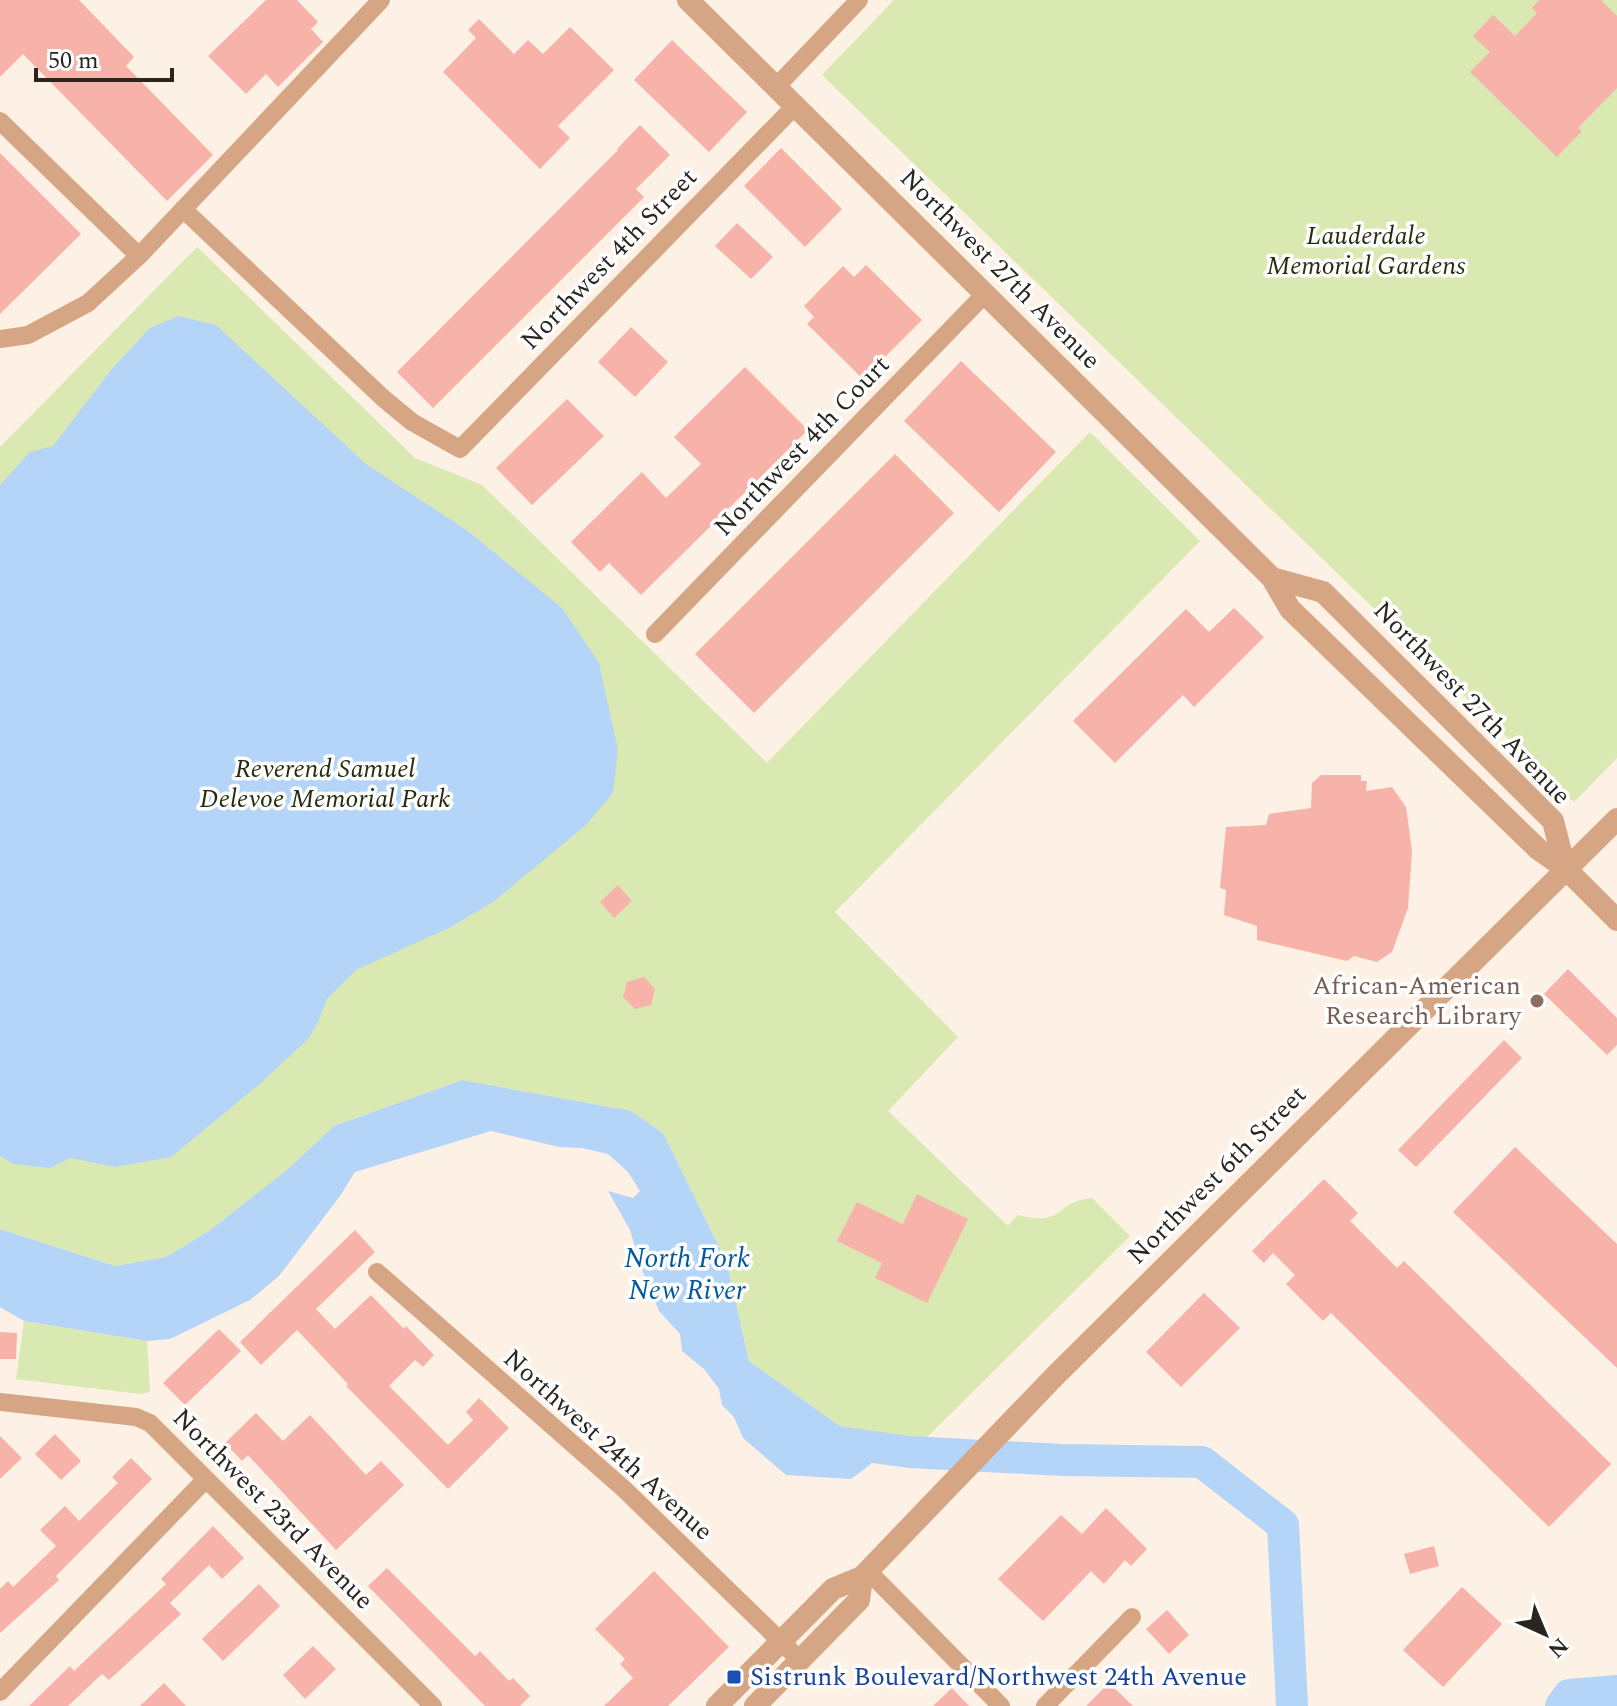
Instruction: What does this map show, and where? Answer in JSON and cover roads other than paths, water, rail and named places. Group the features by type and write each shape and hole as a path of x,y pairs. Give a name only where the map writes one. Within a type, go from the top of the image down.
{"street":[{"path":"0,339 28,335 88,303 139,256 381,0"},
{"name":"Northwest 27th Avenue","path":"688,0 1272,578 1290,609 1528,839 1565,868 1617,920"},
{"path":"776,87 859,0"},
{"name":"Northwest 4th Street","path":"183,209 383,398 412,422 460,449 795,106"},
{"path":"0,121 139,256"},
{"name":"Northwest 4th Court","path":"655,634 985,294"},
{"name":"Northwest 27th Avenue","path":"1272,578 1323,592 1553,821 1565,868"},
{"name":"Northwest 6th Street","path":"717,1706 833,1589 865,1574 1054,1377 1617,819"},
{"name":"Northwest 24th Avenue","path":"377,1272 624,1489 800,1660"},
{"name":"Northwest 23rd Avenue","path":"0,1402 136,1417 150,1423 433,1706"},
{"path":"0,1692 206,1479"},
{"path":"865,1574 1001,1706"},
{"name":"Northwest 6th Street","path":"755,1706 859,1600 865,1574"},
{"path":"1045,1706 1132,1617"}],"water":[{"path":"178,316 216,325 366,464 468,531 562,608 599,663 618,750 613,793 586,825 493,902 451,927 356,970 327,999 308,1039 261,1083 171,1157 115,1167 70,1158 50,1168 13,1164 0,1156 0,485 30,452 53,446 111,370 150,328"},
{"name":"North Fork New River","path":"462,1080 631,1111 663,1133 727,1263 749,1361 841,1427 870,1434 871,1464 851,1479 786,1475 743,1438 734,1417 722,1405 719,1389 704,1369 682,1351 680,1334 659,1311 630,1230 608,1191 633,1198 640,1191 628,1172 608,1154 559,1147 491,1131 355,1172 279,1276 250,1300 170,1339 147,1341 24,1321 0,1307 0,1229 115,1266 166,1257 209,1231 287,1170 334,1126"}],"waterway":[{"name":"North Fork New River","path":"830,1441 909,1452 1062,1460 1202,1462 1283,1525 1292,1706"},
{"name":"North Fork New River","path":"1561,1706 1569,1695 1617,1691"}],"place":[{"name":"African-American Research Library","path":"1537,1001"},
{"name":"Sistrunk Boulevard/Northwest 24th Avenue","path":"734,1677"}],"park label":[{"name":"Lauderdale Memorial Gardens","path":"1366,251"},
{"name":"Reverend Samuel Delevoe Memorial Park","path":"325,784"}]}
